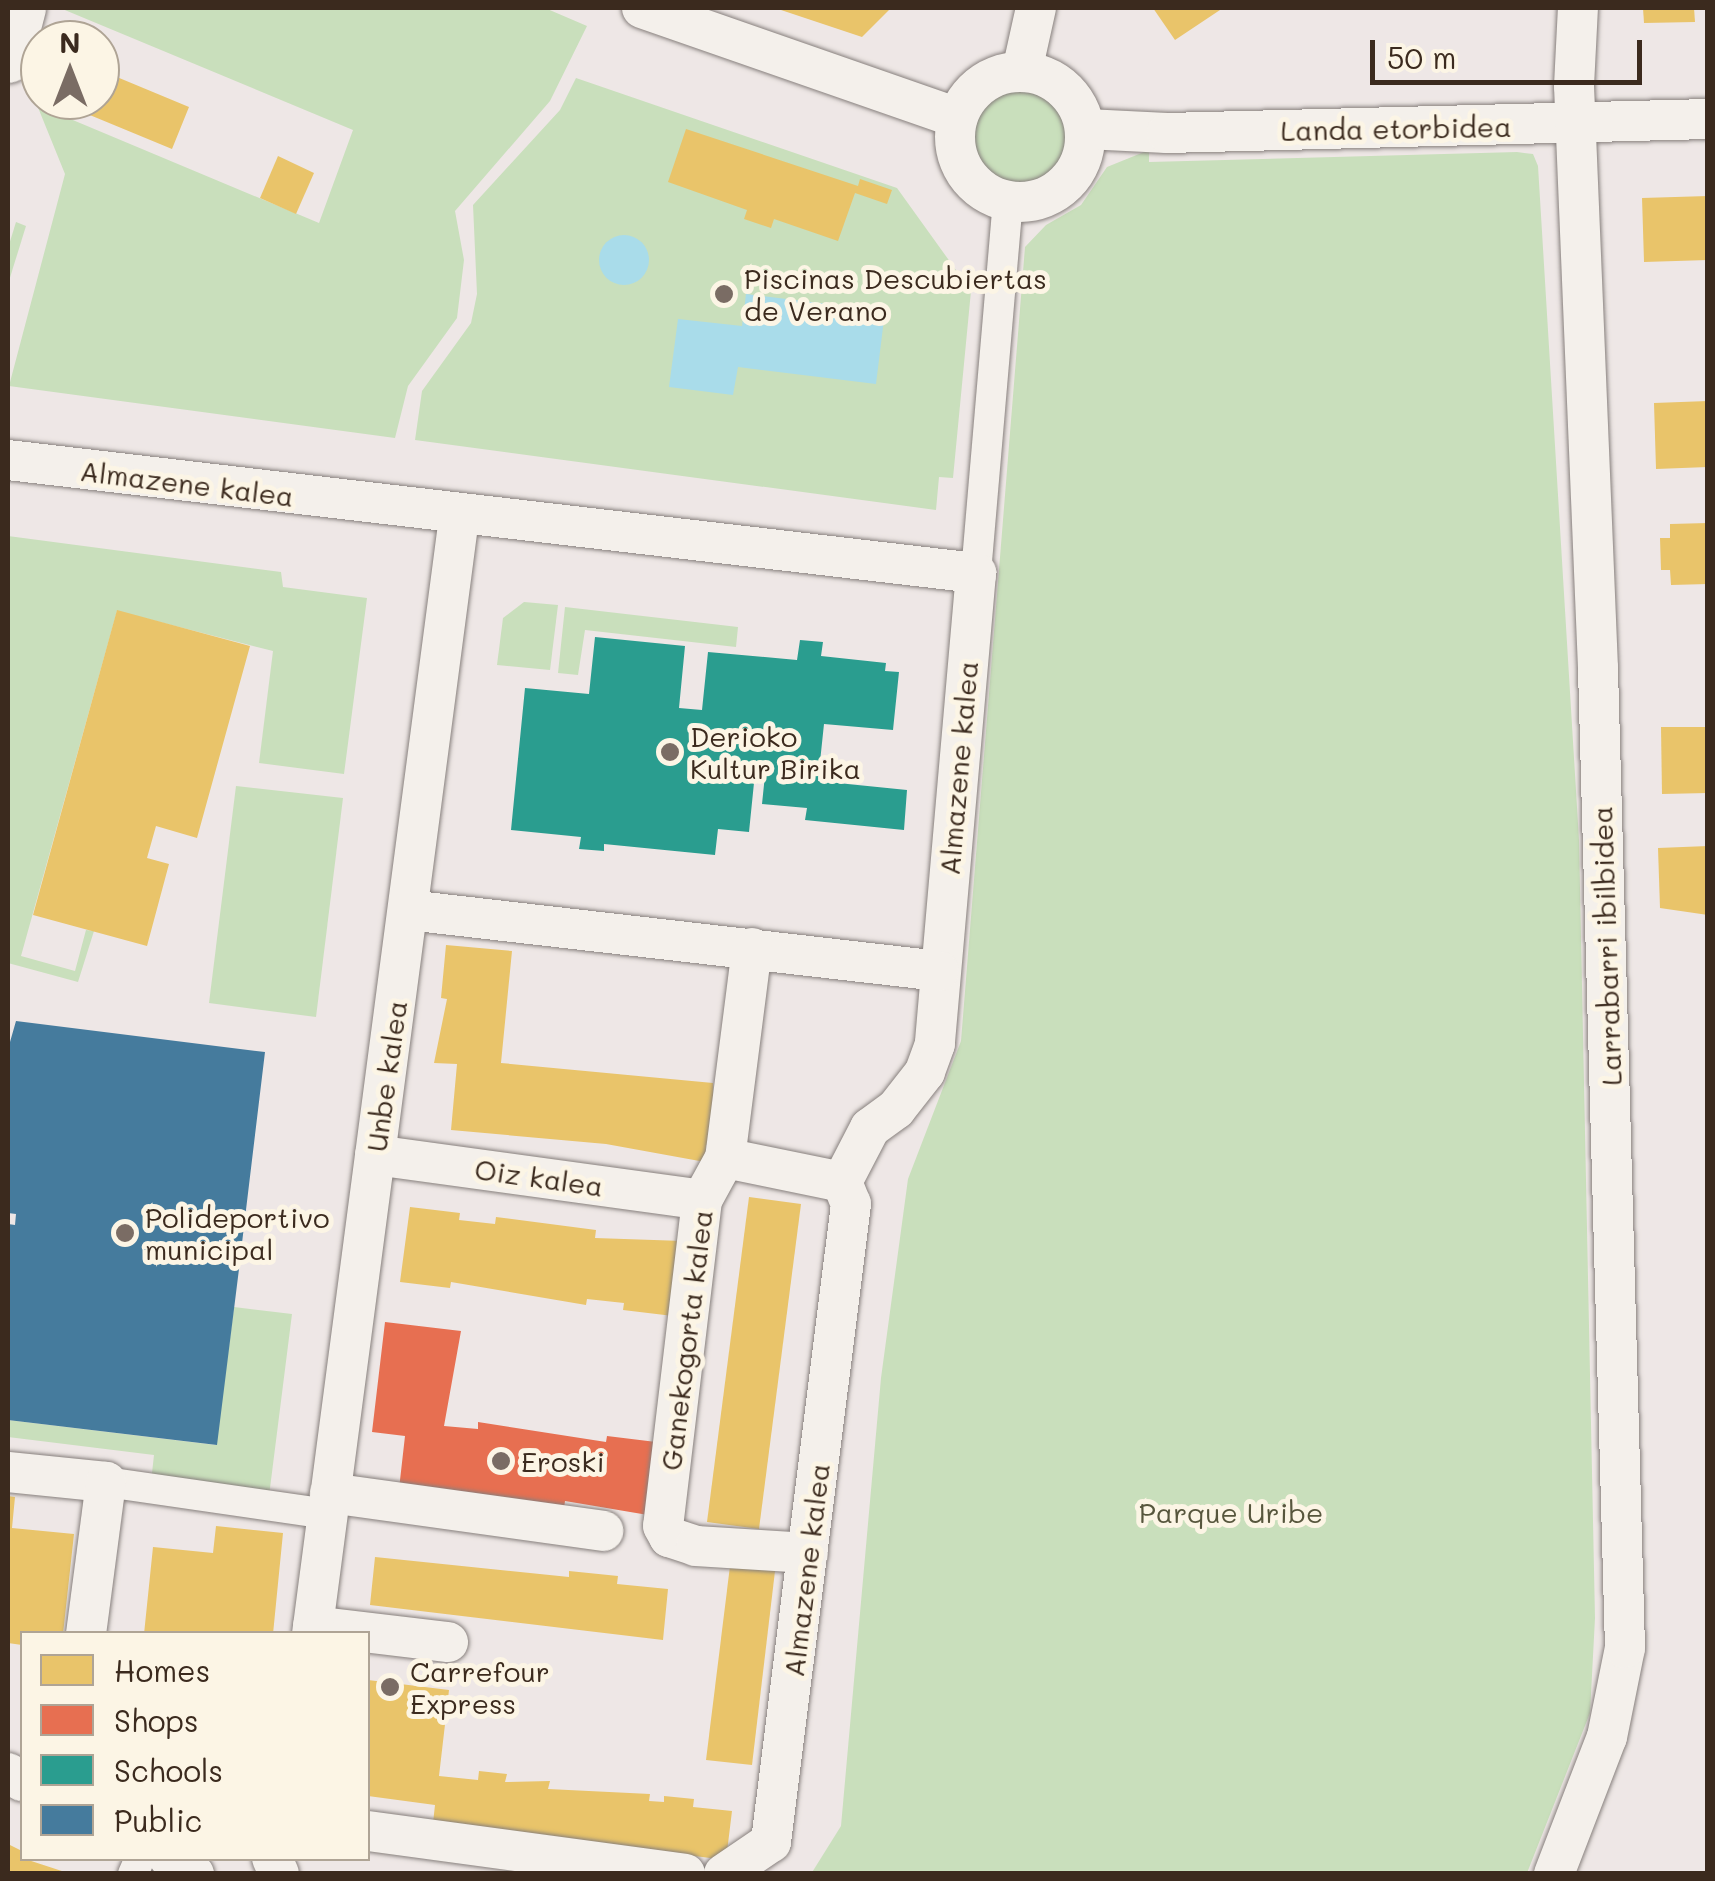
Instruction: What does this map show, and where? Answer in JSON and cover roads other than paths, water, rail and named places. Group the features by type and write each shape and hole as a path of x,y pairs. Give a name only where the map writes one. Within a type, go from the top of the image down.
{"street":[{"path":"8,58 21,8"},
{"path":"642,8 956,118"},
{"path":"1022,71 1036,8"},
{"name":"Larrabarri ibilbidea","path":"1554,1874 1608,1737 1625,1648 1577,124 1578,8"},
{"path":"1022,71 1057,82 1081,111 1086,129 1081,159 1065,185 1048,196 1008,201 990,196 964,172 954,136 956,118 981,83 1022,71"},
{"name":"Landa etorbidea","path":"1086,129 1167,134 1708,119"},
{"path":"976,572 1008,201"},
{"name":"Almazene kalea","path":"8,460 460,518 976,572 939,971 939,1012 925,1072 896,1109 870,1128 842,1182 851,1204 772,1842 724,1874"},
{"name":"Unbe kalea","path":"312,1630 460,518"},
{"path":"408,910 939,971"},
{"name":"Ganekogorta kalea","path":"752,948 725,1158 702,1200 663,1526 669,1538 696,1546 808,1552"},
{"name":"Oiz kalea","path":"376,1154 702,1200"},
{"path":"725,1158 842,1182"},
{"path":"8,1472 602,1532"},
{"path":"86,1631 106,1482"},
{"path":"370,1635 448,1642"},
{"path":"370,1831 685,1874"}],"water":[{"path":"624,235 642,242 649,260 642,278 624,285 606,278 599,260 606,242"},
{"path":"746,294 885,311 876,384 738,367 733,395 669,387 678,319 742,326"}],"place":[{"name":"Piscinas Descubiertas de Verano","path":"724,294"},
{"name":"Derioko Kultur Birika","path":"670,752"},
{"name":"Polideportivo municipal","path":"125,1233"},
{"name":"Eroski","path":"501,1461"},
{"name":"Carrefour Express","path":"390,1687"}],"park label":[{"name":"Parque Uribe","path":"1231,1512"}]}
